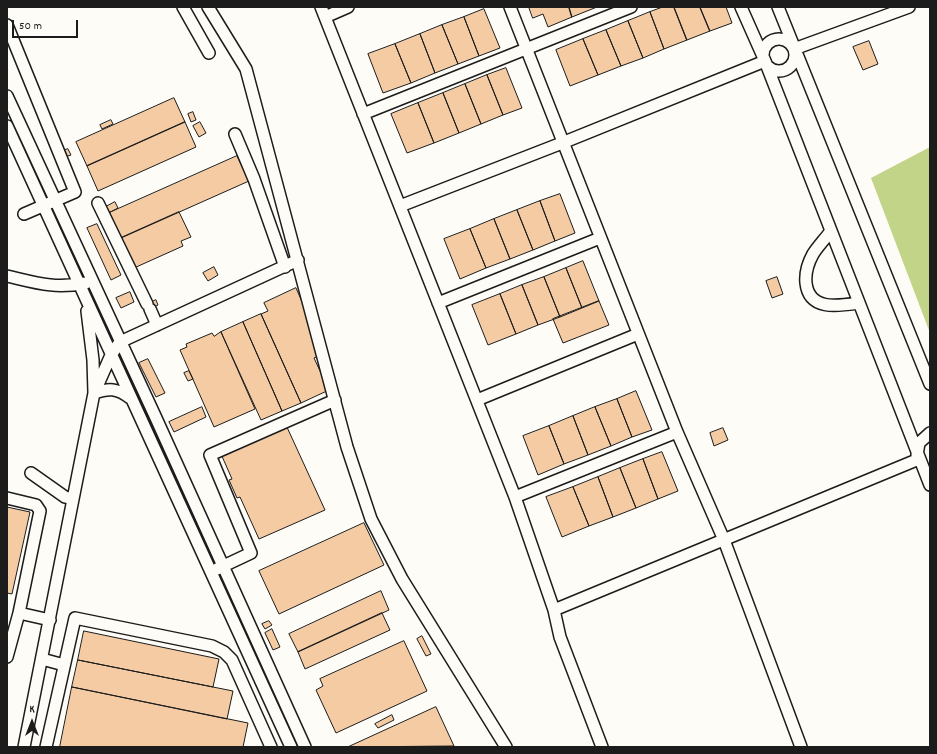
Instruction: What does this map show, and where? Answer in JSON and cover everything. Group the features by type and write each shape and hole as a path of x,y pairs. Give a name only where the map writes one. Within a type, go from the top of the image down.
{"street":[{"path":"183,7 209,53"},
{"path":"208,7 246,69 347,447 371,519 402,579 506,747"},
{"path":"348,7 323,12 515,497 554,610 560,637 602,747"},
{"path":"510,7 638,334 724,540 801,747"},
{"path":"363,114 631,7"},
{"path":"741,7 765,61 771,68 780,71 786,70 793,63 795,54 794,49 788,41 783,39 773,40 766,47 763,56 765,61 830,232 930,485"},
{"path":"778,7 930,384"},
{"path":"794,49 909,7"},
{"path":"7,25 75,192 55,199 24,214"},
{"path":"400,206 562,143 765,61"},
{"path":"7,96 156,418 222,567 305,747"},
{"path":"7,126 291,747"},
{"path":"235,134 254,179 285,266"},
{"path":"98,203 157,325"},
{"path":"830,232 811,260 806,271 807,289 812,300 817,303 836,306 858,303"},
{"path":"438,303 600,238"},
{"path":"24,747 94,393 111,355 120,342 298,260"},
{"path":"7,276 53,286 67,287 92,281"},
{"path":"85,297 93,360 94,393"},
{"path":"477,400 638,334"},
{"path":"94,393 105,389 114,389 121,391 132,400"},
{"path":"211,572 251,553 210,455 335,400"},
{"path":"515,497 678,432"},
{"path":"930,433 926,435 919,443 917,448 919,459 922,464 930,470"},
{"path":"554,610 919,459"},
{"path":"31,473 65,496 73,499"},
{"path":"7,498 36,505 40,511 19,613 7,657"},
{"path":"19,613 50,620"},
{"path":"46,747 75,618 212,646 224,652 232,660 271,747"},
{"path":"42,659 64,665"}],"green space":[{"path":"930,147 930,333 871,178"}],"building":[{"path":"529,7 569,7 572,17 548,27 543,14 533,18"},
{"path":"569,7 597,7 572,17"},
{"path":"663,7 674,7 687,40 664,49 650,12"},
{"path":"674,7 700,7 710,31 687,40"},
{"path":"700,7 726,7 732,23 710,31"},
{"path":"484,9 500,48 479,56 464,17"},
{"path":"650,12 664,49 643,58 628,21"},
{"path":"464,17 479,56 458,64 442,25"},
{"path":"628,21 643,58 621,66 606,30"},
{"path":"442,25 458,64 435,73 420,34"},
{"path":"606,30 621,66 598,75 583,39"},
{"path":"420,34 435,73 411,83 395,44"},
{"path":"583,39 598,75 570,86 556,50"},
{"path":"869,41 878,64 863,70 853,47"},
{"path":"395,44 411,83 383,93 368,54"},
{"path":"506,68 522,108 503,115 487,75"},
{"path":"487,75 503,115 481,124 465,84"},
{"path":"465,84 481,124 459,133 443,93"},
{"path":"443,93 459,133 434,143 418,103"},
{"path":"174,98 185,122 87,166 76,142"},
{"path":"418,103 434,143 407,153 391,114"},
{"path":"193,112 196,120 191,122 188,114"},
{"path":"111,120 113,124 102,129 100,125"},
{"path":"185,122 196,147 98,191 87,166"},
{"path":"200,122 206,133 199,137 193,126"},
{"path":"68,149 71,155 64,157 62,151"},
{"path":"237,156 249,181 121,238 109,213"},
{"path":"560,194 575,233 555,241 540,201"},
{"path":"540,201 555,241 533,250 517,210"},
{"path":"115,202 118,208 105,215 102,209"},
{"path":"517,210 533,250 510,259 494,219"},
{"path":"179,212 191,237 181,241 183,246 134,268 121,238"},
{"path":"494,219 510,259 486,268 470,229"},
{"path":"97,224 121,275 111,280 87,228"},
{"path":"470,229 486,268 460,279 444,239"},
{"path":"583,261 599,301 582,308 566,268"},
{"path":"214,267 218,275 208,281 203,273"},
{"path":"566,268 582,308 560,317 544,277"},
{"path":"544,277 560,317 538,325 522,285"},
{"path":"777,277 783,294 772,298 766,281"},
{"path":"522,285 538,325 516,334 500,294"},
{"path":"296,288 316,333 311,335 320,355 314,358 329,390 301,403 261,314 268,311 264,303"},
{"path":"130,292 134,302 121,308 116,298"},
{"path":"500,294 516,334 488,345 472,305"},
{"path":"156,300 158,305 146,311 144,306"},
{"path":"599,301 609,325 563,343 553,319"},
{"path":"261,314 301,403 282,411 243,322"},
{"path":"243,322 282,411 261,420 221,332"},
{"path":"221,332 255,409 214,427 180,350 187,347 186,344 212,333 214,336"},
{"path":"148,359 165,393 156,397 139,363"},
{"path":"189,371 193,379 188,381 184,373"},
{"path":"636,391 652,430 632,437 617,399"},
{"path":"617,399 632,437 611,446 595,407"},
{"path":"202,407 206,417 174,432 169,422"},
{"path":"595,407 611,446 588,455 573,416"},
{"path":"573,416 588,455 564,464 549,426"},
{"path":"286,425 325,510 259,539 240,497 237,498 229,480 232,479 221,454"},
{"path":"549,426 564,464 538,475 523,436"},
{"path":"723,428 728,440 714,446 710,433"},
{"path":"662,452 678,491 658,499 643,459"},
{"path":"643,459 658,499 636,508 620,468"},
{"path":"620,468 636,508 613,517 598,477"},
{"path":"598,477 613,517 589,526 573,487"},
{"path":"573,487 589,526 562,537 546,497"},
{"path":"7,507 30,512 12,594 7,593"},
{"path":"364,523 384,565 279,614 259,571"},
{"path":"381,591 389,610 298,652 289,634"},
{"path":"382,613 390,630 305,669 298,652"},
{"path":"269,621 272,625 265,629 262,624"},
{"path":"272,629 280,647 273,650 265,633"},
{"path":"84,631 219,659 213,687 78,660"},
{"path":"422,636 431,654 426,656 417,639"},
{"path":"404,641 427,691 336,733 316,690 323,686 320,679"},
{"path":"78,660 233,691 227,719 72,687"},
{"path":"72,687 248,723 243,747 60,747"},
{"path":"436,707 454,746 348,747"},
{"path":"392,715 394,720 378,728 375,724"}]}
